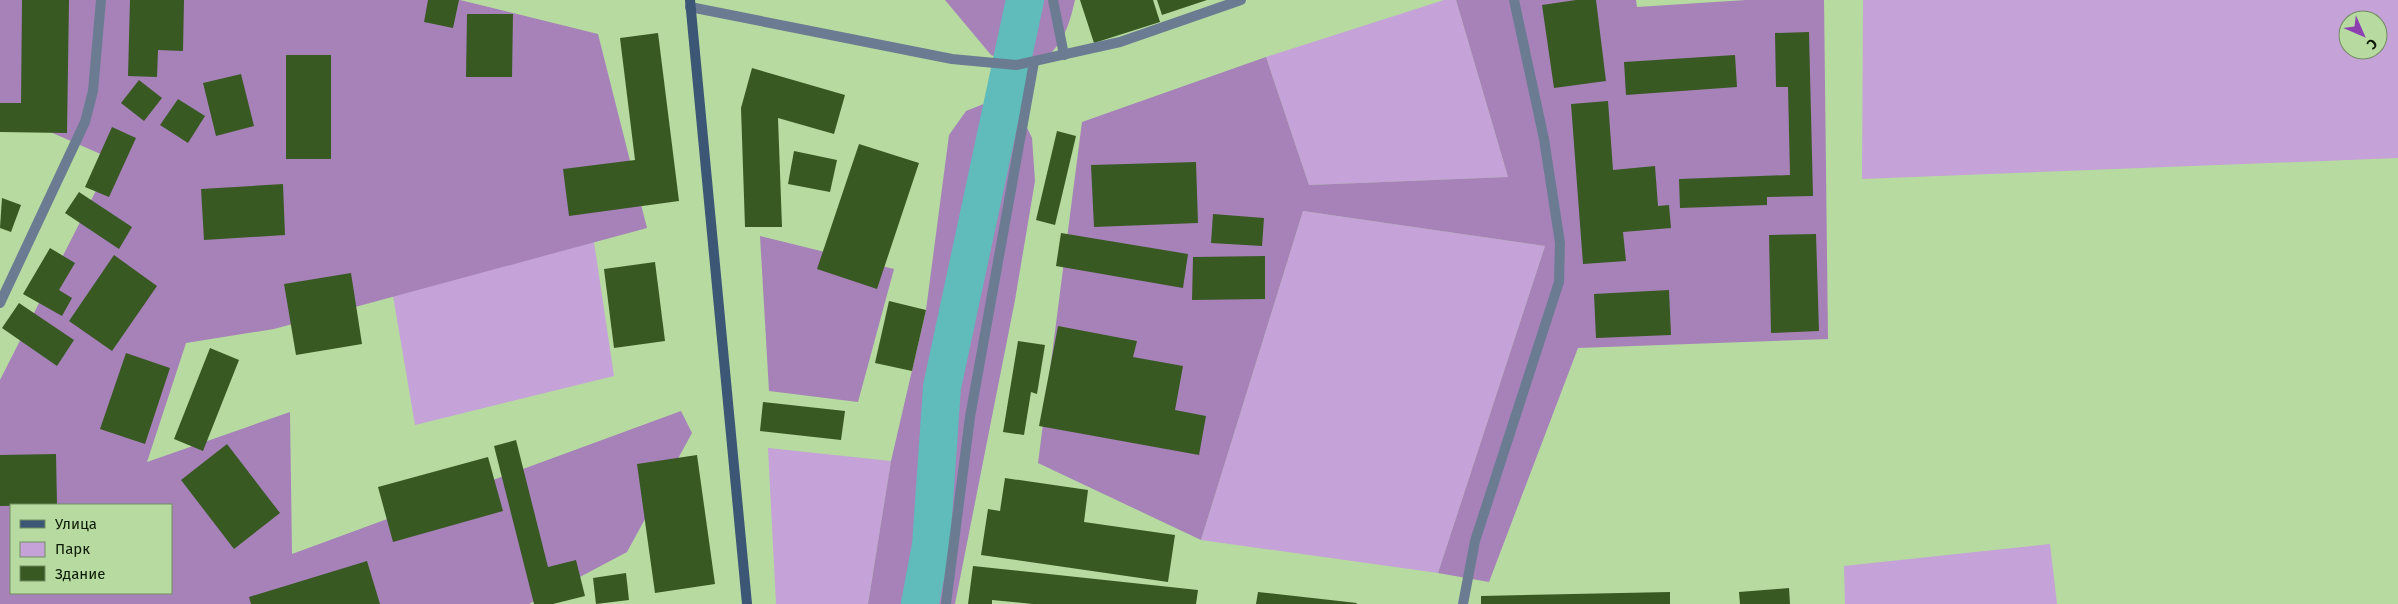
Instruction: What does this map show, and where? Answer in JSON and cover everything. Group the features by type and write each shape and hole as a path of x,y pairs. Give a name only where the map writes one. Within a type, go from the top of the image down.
{"street":[{"path":"690,4 747,604"}],"lane":[{"path":"0,303 85,122 93,91 100,0"},
{"path":"1053,0 1064,56"},
{"path":"690,4 952,59 1016,65 1064,56 1120,42 1241,0"},
{"path":"1462,604 1475,542 1559,282 1560,244 1545,149 1514,0"},
{"path":"946,604 970,417 1034,62"}],"green space":[{"path":"1444,0 1456,0 1508,177 1309,185 1266,57"},
{"path":"1863,0 2398,0 2398,158 1862,179"},
{"path":"1303,211 1545,246 1438,573 1201,540"},
{"path":"594,242 614,376 415,425 393,296"},
{"path":"768,448 891,461 868,604 776,604"},
{"path":"2050,544 2057,604 1845,604 1844,566"}],"shaded area":[{"path":"0,0 460,0 598,34 647,228 274,329 186,343 147,462 290,412 292,554 681,411 692,433 627,552 529,604 0,604 0,380 112,159 0,110"},
{"path":"945,0 1075,0 1069,23 1061,40 1049,56 1030,71 991,55"},
{"path":"1456,0 1636,0 1637,7 1746,0 1824,0 1828,339 1578,348 1489,582 1438,573 1545,246 1303,211 1201,540 1038,463 1082,122 1266,57 1309,185 1508,177"},
{"path":"998,101 1019,111 1032,138 1035,181 1015,300 955,604 868,604 891,461 926,310 949,135 966,111 986,103"},
{"path":"760,236 894,269 858,402 769,391"}],"building":[{"path":"22,0 69,0 67,133 0,132 0,103 21,103"},
{"path":"130,0 184,0 183,51 158,50 157,77 128,76"},
{"path":"428,0 459,0 453,28 424,22"},
{"path":"1080,0 1153,0 1160,22 1094,43"},
{"path":"1157,0 1207,0 1162,15"},
{"path":"1576,0 1596,0 1606,81 1554,88 1542,5"},
{"path":"467,14 513,14 512,77 466,77"},
{"path":"1809,32 1813,196 1767,197 1767,205 1680,208 1679,179 1790,175 1788,87 1776,87 1775,33"},
{"path":"658,33 679,201 569,216 563,169 635,160 620,38"},
{"path":"286,55 331,55 331,159 286,159"},
{"path":"1735,55 1737,87 1626,95 1624,62"},
{"path":"752,68 845,95 834,134 778,118 782,227 745,227 741,108"},
{"path":"241,74 254,126 216,136 203,83"},
{"path":"139,80 162,98 144,121 121,103"},
{"path":"178,99 205,116 188,143 160,125"},
{"path":"1608,101 1613,170 1655,166 1658,206 1669,205 1671,228 1623,232 1626,261 1583,264 1571,104"},
{"path":"112,127 136,138 109,197 85,187"},
{"path":"1057,131 1076,136 1055,225 1036,220"},
{"path":"859,144 919,163 877,289 817,269"},
{"path":"794,151 837,160 830,192 788,184"},
{"path":"1196,162 1198,223 1094,227 1091,165"},
{"path":"283,184 285,235 204,240 201,189"},
{"path":"79,192 132,227 119,249 65,213"},
{"path":"2,198 21,205 11,232 0,228"},
{"path":"1213,214 1264,218 1262,246 1211,243"},
{"path":"1061,233 1188,254 1183,288 1056,266"},
{"path":"1816,234 1819,331 1771,333 1769,235"},
{"path":"50,248 75,263 59,290 72,298 62,316 23,294"},
{"path":"114,255 157,286 112,351 69,321"},
{"path":"1265,256 1265,299 1192,300 1193,257"},
{"path":"655,262 665,341 614,348 604,269"},
{"path":"351,273 362,344 296,355 284,284"},
{"path":"1669,290 1671,335 1596,338 1594,294"},
{"path":"889,301 926,310 912,371 875,363"},
{"path":"19,303 74,340 57,366 2,328"},
{"path":"1058,326 1137,341 1133,357 1183,366 1175,410 1206,416 1199,455 1039,426"},
{"path":"1018,341 1045,345 1037,394 1031,392 1024,435 1003,432"},
{"path":"210,348 239,360 203,451 174,439"},
{"path":"126,353 170,368 145,444 100,429"},
{"path":"763,402 845,411 841,440 760,431"},
{"path":"516,440 548,567 576,560 585,596 553,604 534,604 494,446"},
{"path":"227,444 280,513 234,549 181,480"},
{"path":"56,454 57,504 10,504 10,506 0,506 0,455"},
{"path":"697,455 715,584 655,593 637,464"},
{"path":"488,457 503,511 393,542 378,487"},
{"path":"1005,478 1088,490 1084,522 1175,535 1168,582 981,555 988,509 1000,511"},
{"path":"367,561 380,604 251,604 249,597"},
{"path":"973,566 1198,590 1196,604 1033,604 992,600 992,604 968,604"},
{"path":"626,573 629,600 596,604 593,578"},
{"path":"1789,588 1790,604 1740,604 1739,592"},
{"path":"1258,592 1357,603 1256,604"},
{"path":"1670,592 1670,604 1481,604 1481,596"}],"waterway":[{"path":"920,604 931,545 942,387 1025,0"}]}
